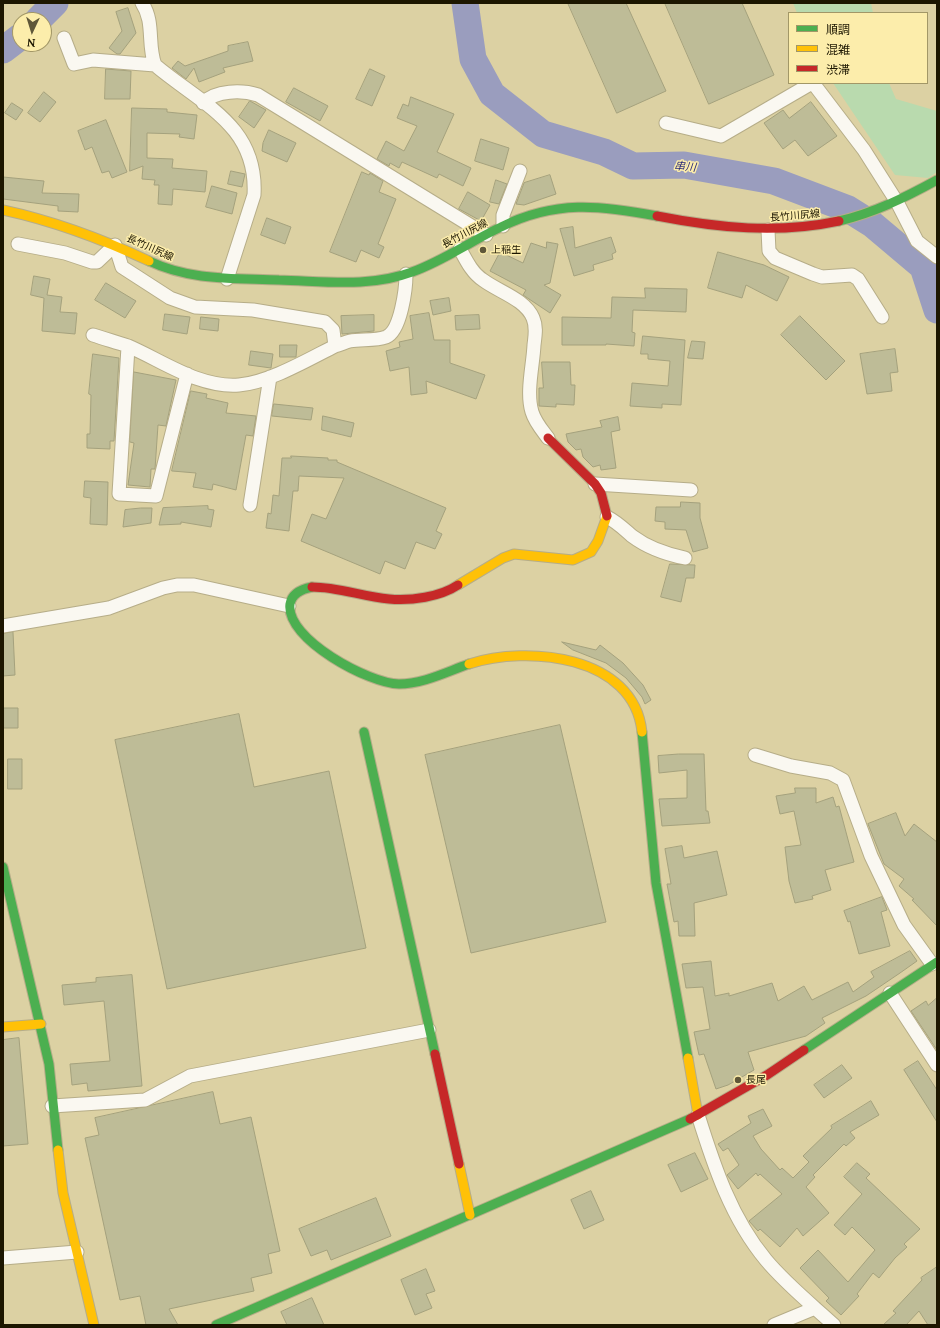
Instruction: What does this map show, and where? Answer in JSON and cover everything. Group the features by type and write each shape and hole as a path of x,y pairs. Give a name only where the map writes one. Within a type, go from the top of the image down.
{"street":[{"path":"142,3 149,18 152,57 155,64 234,129 243,140 253,165 254,195 226,279"},
{"path":"64,38 74,64 93,60 155,64"},
{"path":"666,123 722,136 810,84"},
{"path":"813,84 864,150 893,204 917,241 937,257"},
{"path":"203,103 209,96 237,92 258,95 486,234"},
{"path":"502,226 503,214 520,171"},
{"name":"長竹川尻線","path":"3,210 115,245 173,271 194,276 226,279 350,282 377,280 406,274 426,267 502,226 540,211 577,206 608,208 722,227 784,230 833,223 893,204 937,180"},
{"path":"768,230 769,251 775,258 817,276 832,278 852,276 858,280 882,317"},
{"path":"18,244 65,253 92,262 97,262 115,245 122,266 170,298 196,307 253,310 325,322 333,330 335,346"},
{"path":"460,249 475,273 482,280 517,300 527,309 533,318 536,329 530,394 532,412 539,427 548,438 595,484 601,494 606,506 607,517 598,541 591,552 573,560 514,554 503,558 451,590 434,595 389,599 325,587 311,587 301,590 293,596 290,606 292,620 298,628 324,652 344,664 389,683 413,682 491,658 538,654 559,658 602,673 615,682 627,695 635,708 641,724 656,883 698,1114 720,1181 753,1242 773,1268 834,1325"},
{"path":"93,334 128,346 187,374 209,382 239,385 270,377 348,341 385,337 391,334 405,293 406,274"},
{"path":"128,346 120,494 156,496 187,374"},
{"path":"250,505 270,377"},
{"path":"595,484 691,490"},
{"path":"607,517 615,521 650,548 685,558"},
{"path":"3,626 109,608 162,588 178,585 194,585 290,606"},
{"path":"364,732 470,1215"},
{"path":"216,1325 698,1114 767,1075 934,963 904,925 871,856 843,780 830,773 791,766 754,755"},
{"path":"3,867 41,1024 49,1064 52,1106 63,1193 94,1325"},
{"path":"890,993 937,1065"},
{"path":"3,1027 41,1024"},
{"path":"52,1106 145,1100 190,1076 429,1030"},
{"path":"3,1258 77,1252"},
{"path":"774,1325 815,1308"}],"green space":[{"path":"793,3 871,3 873,12 797,12"},
{"path":"834,84 889,84 896,99 937,111 937,172 928,178 895,175"}],"building":[{"path":"568,3 626,3 666,91 617,113"},
{"path":"665,3 742,3 774,75 709,104"},
{"path":"128,8 136,33 120,54 117,54 109,48 122,31 116,12"},
{"path":"248,42 253,61 223,68 225,72 199,82 194,68 186,79 172,68 178,61 185,66 228,51 228,46"},
{"path":"106,69 131,71 130,99 105,99"},
{"path":"370,69 385,76 372,106 356,99"},
{"path":"294,88 328,106 320,121 286,102"},
{"path":"44,92 56,102 40,122 28,113"},
{"path":"411,97 454,114 437,152 471,168 463,186 439,174 437,178 402,162 399,168 390,163 389,166 377,159 386,141 404,151 417,126 397,118 403,104 408,106"},
{"path":"250,101 266,110 254,128 239,117"},
{"path":"811,102 837,136 808,156 795,140 783,149 764,123 783,110 789,118"},
{"path":"12,103 23,110 16,120 5,113"},
{"path":"132,108 167,109 167,112 197,115 194,139 179,137 180,134 147,133 147,158 173,159 172,168 207,171 205,192 173,189 172,205 158,204 159,185 154,185 155,180 142,179 143,166 130,171"},
{"path":"106,120 127,172 112,178 109,171 102,173 92,147 85,150 78,131"},
{"path":"269,130 296,143 287,162 262,151 263,143"},
{"path":"481,139 509,148 503,170 475,161"},
{"path":"231,171 245,174 242,187 228,184"},
{"path":"362,172 369,175 370,173 383,181 379,192 396,199 378,244 384,247 379,258 361,250 356,262 330,252"},
{"path":"550,175 556,194 524,205 516,204 524,183"},
{"path":"3,177 44,181 42,193 79,194 78,212 58,211 58,206 3,199"},
{"path":"496,180 507,184 499,204 490,202"},
{"path":"212,186 237,193 232,214 206,207"},
{"path":"468,192 490,205 481,221 459,209"},
{"path":"267,218 291,227 285,244 261,235"},
{"path":"573,227 575,248 611,237 616,252 612,254 613,259 593,265 594,270 574,276 560,229"},
{"path":"547,242 558,244 550,283 544,285 561,295 550,313 523,295 526,290 490,271 500,252 523,263 531,243 546,248"},
{"path":"718,252 764,265 789,277 777,301 746,285 742,298 708,288"},
{"path":"34,276 50,279 47,295 62,297 60,312 77,313 75,334 42,331 44,298 31,295"},
{"path":"106,283 136,301 125,318 95,300"},
{"path":"645,288 687,289 686,312 633,310 632,332 635,333 634,346 606,344 562,345 562,317 611,318 612,297 645,298"},
{"path":"449,298 451,311 433,315 430,301"},
{"path":"429,313 434,340 450,340 450,363 485,375 476,399 426,381 427,393 411,395 409,367 390,371 386,351 400,347 399,342 413,339 410,316"},
{"path":"165,314 190,317 187,334 163,330"},
{"path":"374,315 374,331 342,334 341,316"},
{"path":"479,315 480,329 456,330 455,316"},
{"path":"800,316 845,361 826,380 781,335"},
{"path":"201,317 219,319 218,331 200,329"},
{"path":"643,336 685,340 681,405 662,404 662,408 630,406 632,383 668,386 670,361 648,359 648,354 641,354"},
{"path":"692,341 705,342 703,359 688,358"},
{"path":"280,345 297,345 296,357 280,357"},
{"path":"895,349 898,372 890,373 892,391 867,394 860,354"},
{"path":"251,351 273,354 271,368 249,365"},
{"path":"93,354 119,358 114,441 110,441 110,449 87,448 87,434 90,434 91,395 89,394"},
{"path":"542,362 570,362 571,385 575,385 574,405 556,404 556,407 539,406 539,388 543,388"},
{"path":"134,372 176,380 166,426 158,425 155,469 151,469 150,487 128,485 134,443 130,442"},
{"path":"191,391 207,394 206,398 228,403 226,413 256,416 253,436 246,435 236,490 213,484 212,490 193,487 196,473 172,471"},
{"path":"274,404 313,408 311,420 272,416"},
{"path":"323,416 354,423 351,437 322,430"},
{"path":"618,417 620,430 611,432 616,468 601,470 600,465 593,467 583,457 581,449 576,450 568,442 566,434 602,427 600,421"},
{"path":"291,456 328,458 328,460 337,460 337,462 446,508 436,531 442,534 435,549 416,542 405,569 385,561 380,574 301,541 312,514 326,519 344,478 299,476 298,491 293,491 289,531 266,528 268,513 271,514 273,495 279,496 282,458 291,458"},
{"path":"85,481 108,482 107,525 90,524 91,498 84,497"},
{"path":"681,502 700,503 700,518 708,548 693,552 686,530 665,529 665,522 655,521 656,507 680,507"},
{"path":"208,506 208,509 214,510 211,527 181,522 181,524 159,525 163,508"},
{"path":"152,508 151,523 123,527 125,510"},
{"path":"670,564 695,565 694,578 686,578 681,602 661,597"},
{"path":"13,632 15,675 3,676 3,634"},
{"path":"562,642 596,650 600,645 623,663 643,685 651,700 645,704 642,697 626,678 606,663 573,650"},
{"path":"4,708 18,708 18,728 4,728"},
{"path":"239,714 254,787 329,771 366,948 167,989 115,740"},
{"path":"560,725 606,922 471,953 425,755"},
{"path":"704,754 706,811 708,811 710,823 662,826 659,799 687,798 687,770 659,773 658,756"},
{"path":"8,759 22,759 22,789 8,789"},
{"path":"795,788 816,788 816,803 833,797 836,807 839,806 854,862 825,870 831,890 812,896 813,899 795,903 789,881 785,847 801,845 794,811 780,814 776,796 795,793"},
{"path":"896,813 905,836 914,824 937,842 937,926 912,900 914,899 899,886 904,879 884,864 868,824"},
{"path":"682,846 684,858 717,851 727,895 694,903 695,936 679,936 678,921 674,922 667,884 671,884 665,849"},
{"path":"882,897 887,910 881,912 890,946 859,954 850,921 848,922 844,911"},
{"path":"910,951 917,961 866,996 822,1018 825,1023 806,1036 748,1052 754,1070 728,1085 716,1089 704,1054 699,1055 694,1032 710,1029 703,987 686,988 682,964 711,961 715,996 729,993 729,996 772,983 778,1001 804,986 812,1000 848,982 853,992 874,977 871,972"},
{"path":"132,975 142,1086 88,1091 87,1083 72,1085 70,1064 110,1061 104,1001 64,1005 62,985 96,982 96,978"},
{"path":"937,998 937,1050 911,1011 926,1001 928,1005"},
{"path":"19,1038 28,1144 3,1146 3,1040"},
{"path":"918,1061 937,1090 937,1122 904,1070"},
{"path":"842,1065 852,1078 824,1098 814,1085"},
{"path":"213,1092 220,1124 251,1117 280,1251 268,1254 272,1273 251,1278 254,1291 169,1309 178,1325 146,1325 140,1296 120,1300 85,1138 99,1135 95,1118"},
{"path":"871,1101 879,1115 850,1132 855,1138 846,1146 844,1144 813,1175 815,1177 806,1187 829,1213 803,1236 797,1228 780,1247 760,1229 758,1231 749,1221 782,1194 760,1174 758,1176 756,1173 738,1189 727,1175 739,1165 728,1148 723,1151 718,1144 751,1123 748,1116 763,1109 772,1126 753,1136 761,1149 780,1170 782,1168 793,1178 809,1162 803,1156 832,1128 831,1126"},
{"path":"695,1153 708,1179 681,1192 668,1165"},
{"path":"857,1163 870,1174 866,1178 920,1229 904,1244 907,1247 895,1258 879,1278 873,1273 857,1294 859,1296 841,1315 826,1301 829,1298 800,1268 818,1250 848,1282 875,1250 852,1227 845,1235 834,1225 862,1194 844,1177"},
{"path":"591,1191 604,1220 584,1229 571,1200"},
{"path":"376,1198 391,1236 331,1260 327,1250 311,1256 299,1229"},
{"path":"937,1267 937,1325 928,1325 919,1311 906,1325 883,1325 896,1313 893,1311 922,1280 921,1278"},
{"path":"426,1269 435,1291 426,1294 432,1308 415,1315 401,1280"},
{"path":"312,1298 324,1325 287,1325 281,1312"}],"waterway":[{"name":"串川","path":"46,12 55,3"},
{"name":"串川","path":"465,3 473,59 492,94 543,134 604,152 633,166 684,165 774,181 848,209 872,224 923,267 937,310"},
{"name":"串川","path":"3,50 12,43"}],"traffic: fast":[{"path":"839,221 865,214 890,204 937,180"},
{"path":"149,261 181,272 213,277 363,282 396,277 412,272 435,262 501,227 521,218 540,212 578,207 616,209 657,216"},
{"path":"312,587 301,590 295,594 290,604 292,617 301,631 315,645 350,668 386,682 399,684 426,680 469,664"},
{"path":"364,732 435,1054"},
{"path":"642,732 656,883 688,1058"},
{"path":"3,867 49,1064 58,1150"},
{"path":"804,1050 937,962"},
{"path":"216,1325 690,1119"}],"traffic: slow":[{"path":"3,210 22,214 78,231 149,261"},
{"path":"458,585 503,558 514,554 573,560 591,552 598,541 607,516"},
{"path":"469,664 493,658 519,656 547,657 574,662 599,672 620,686 635,706 642,732"},
{"path":"3,1027 41,1024"},
{"path":"688,1058 698,1115"},
{"path":"58,1150 63,1193 94,1325"},
{"path":"459,1164 470,1215"}],"traffic: jam":[{"path":"657,216 703,224 748,228 793,227 839,221"},
{"path":"548,438 595,484 601,493 607,516"},
{"path":"312,587 322,587 379,598 416,599 443,593 458,585"},
{"path":"690,1119 767,1075 804,1050"},
{"path":"435,1054 459,1164"}],"place":[{"name":"上稲生","path":"483,250"},
{"name":"長尾","path":"738,1080"}]}
